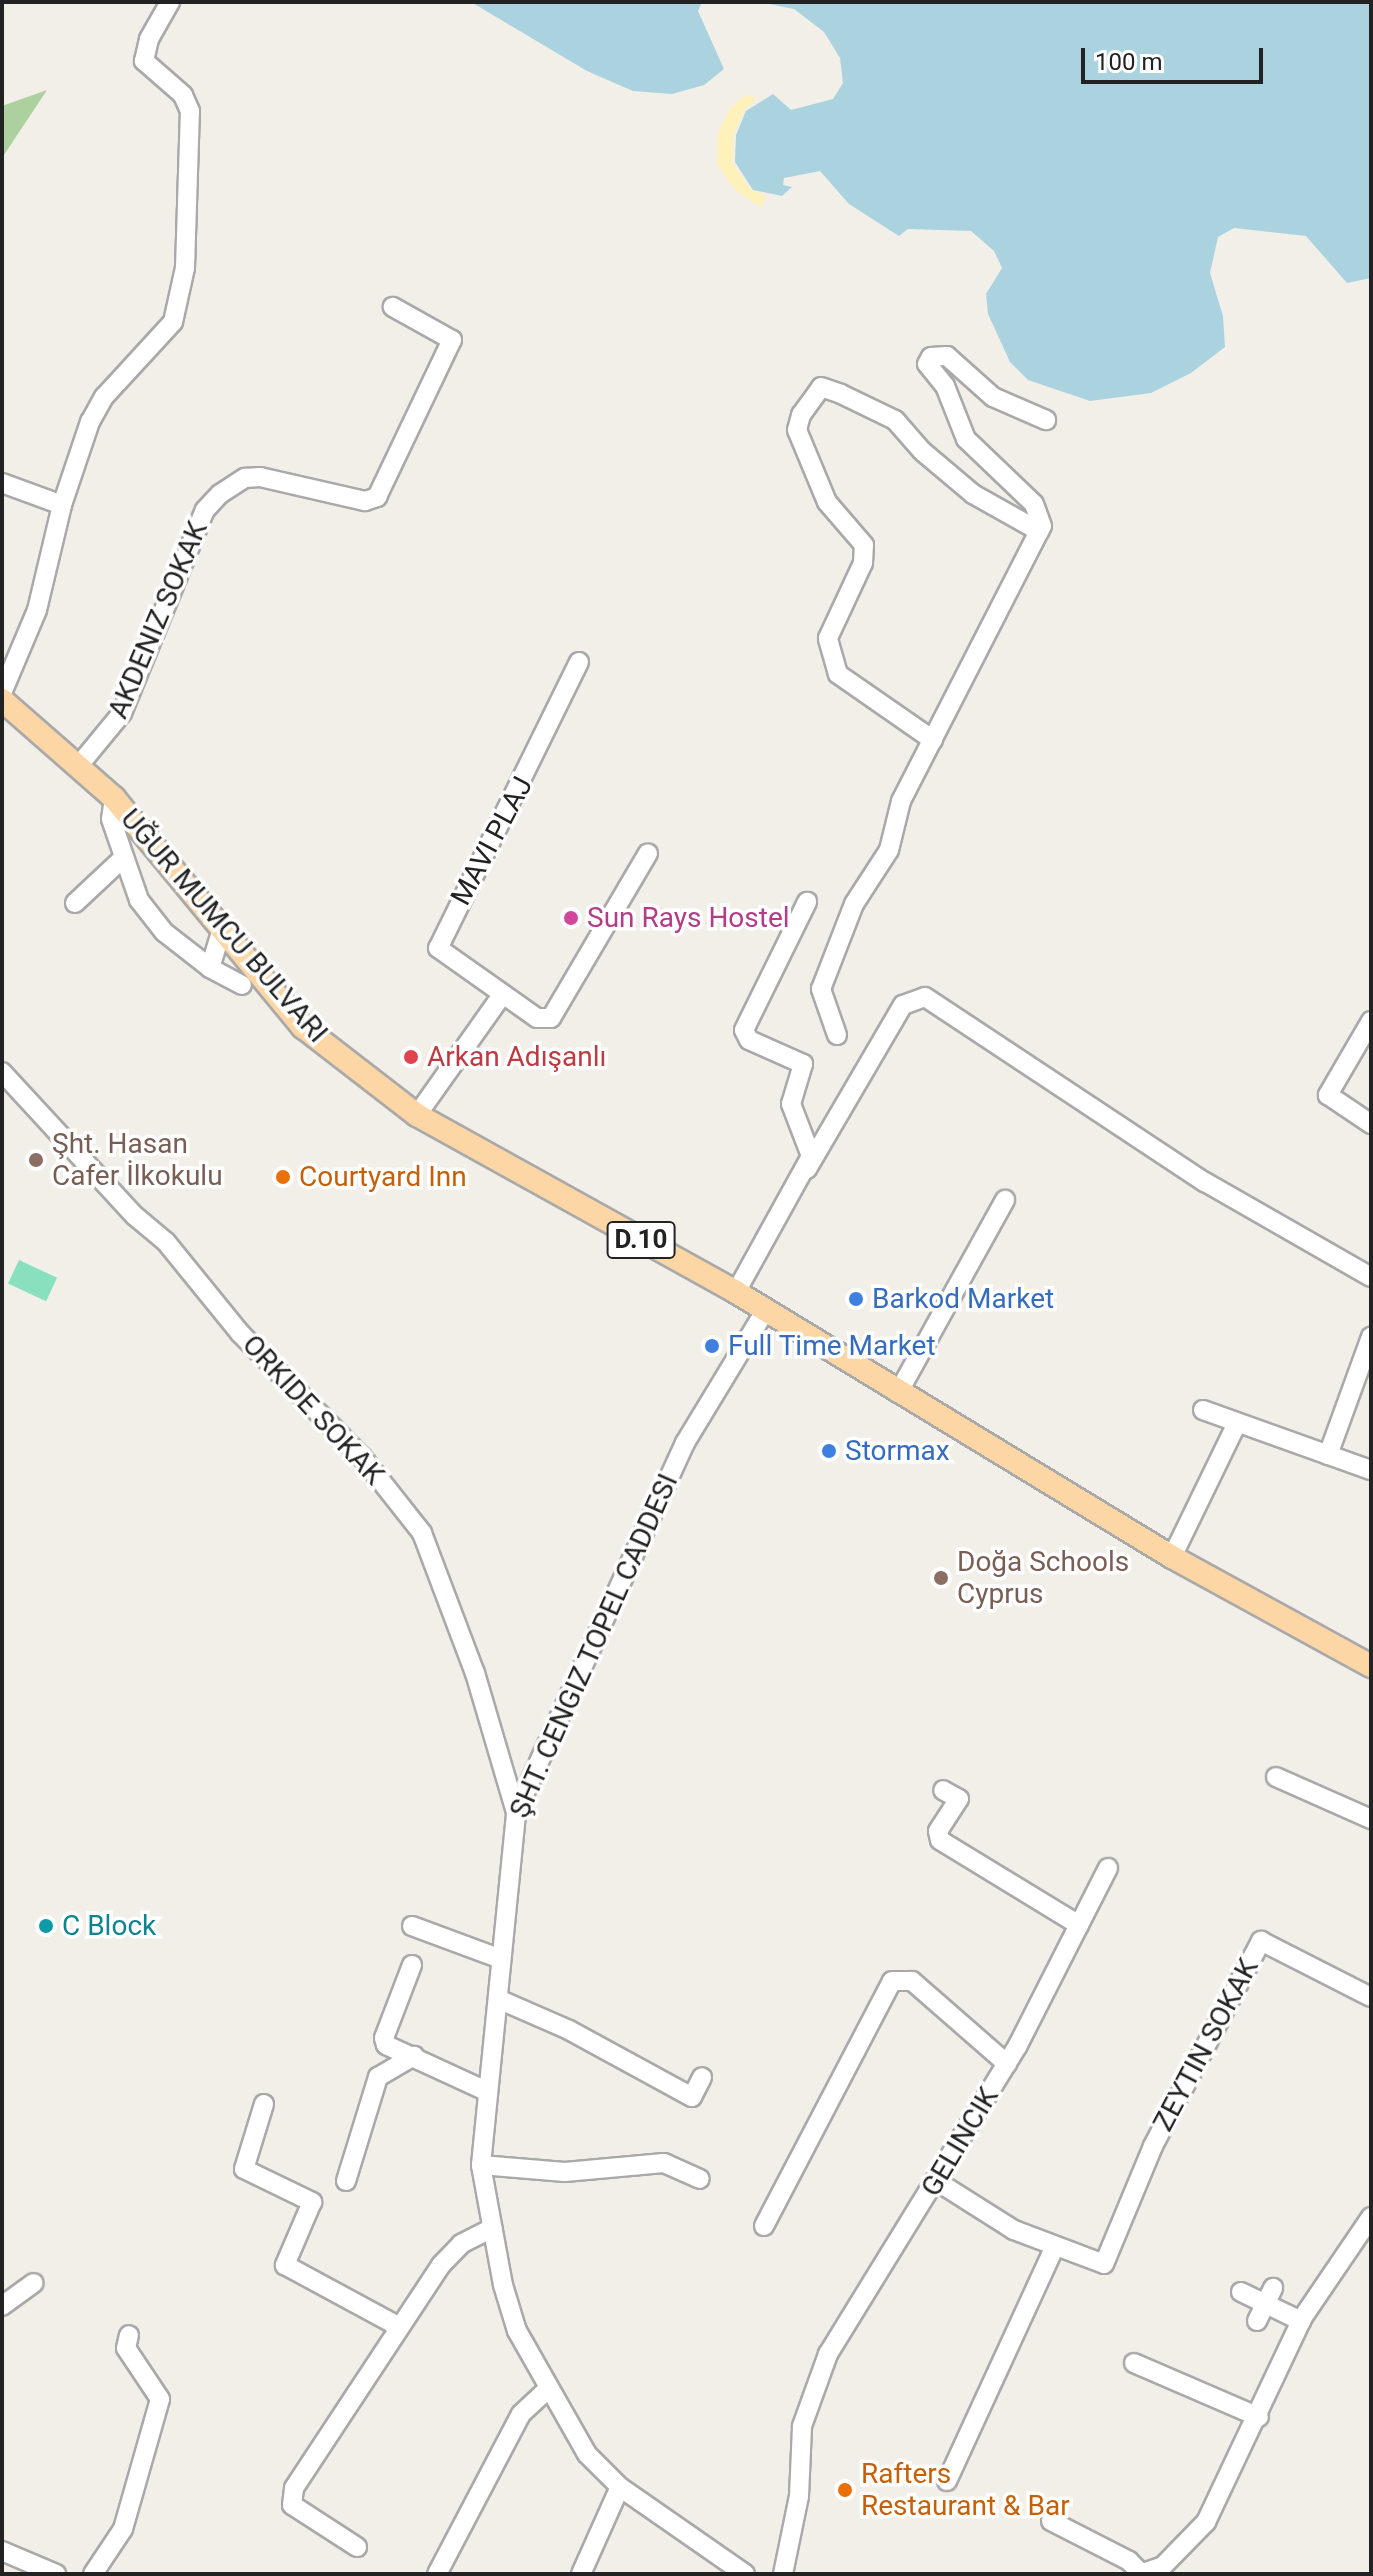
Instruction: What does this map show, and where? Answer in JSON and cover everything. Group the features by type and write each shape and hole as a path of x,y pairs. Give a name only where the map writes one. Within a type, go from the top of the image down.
{"main road":[{"name":"D.10","path":"2,700 80,764 114,798 303,1027 417,1115 736,1292 1172,1557 1371,1666"}],"street":[{"path":"2,693 37,610 62,505 90,422 104,397 168,332 185,268 190,111 183,95 144,61 149,39 170,2"},
{"name":"AKDENIZ SOKAK","path":"80,764 122,713 205,510 220,494 245,478 260,477 365,501 377,497 452,340 393,307"},
{"path":"837,1035 821,989 854,904 889,850 901,801 1039,531 1034,504 966,439 945,386 927,364 939,354 947,356 993,397 1046,420"},
{"path":"933,740 838,674 828,638 863,563 864,545 827,502 797,430 801,415 821,387 881,413 973,494 1039,531"},
{"path":"2,483 62,505"},
{"name":"MAVI PLAJ","path":"502,995 438,948 579,662"},
{"path":"114,798 111,819 122,859 139,900 164,932 210,968 242,985"},
{"path":"417,1115 502,995 537,1018 556,1014 648,853"},
{"path":"75,903 122,859"},
{"path":"807,902 744,1030 749,1040 803,1064 791,1104 811,1147 807,1169"},
{"path":"210,968 222,929"},
{"path":"736,1292 903,1005 925,997 1205,1182 1371,1277"},
{"path":"1371,1021 1328,1095 1371,1124"},
{"name":"ORKIDE SOKAK","path":"2,1072 135,1216 166,1242 240,1333 362,1457 422,1533 475,1673 516,1812"},
{"path":"898,1393 1005,1200"},
{"name":"ŞHT. CENGIZ TOPEL CADDESI","path":"745,2574 720,2567 620,2487 587,2454 517,2331 492,2228 481,2165 516,1812 685,1443 765,1311"},
{"path":"1328,1455 1371,1337"},
{"path":"1203,1410 1371,1470"},
{"path":"1172,1557 1237,1423"},
{"path":"1276,1777 1371,1819"},
{"path":"943,1790 959,1799 938,1831 940,1840 1079,1925"},
{"name":"GELINCIK","path":"783,2574 799,2496 802,2426 817,2378 863,2294 938,2182 1007,2064 1108,1868"},
{"path":"412,1926 501,1959"},
{"name":"ZEYTIN SOKAK","path":"1054,2248 1104,2264 1153,2146 1261,1941 1371,1997"},
{"path":"412,1965 384,2038 386,2045 488,2092"},
{"path":"764,2226 892,1981 912,1981 1007,2064"},
{"path":"498,1999 569,2030 692,2097 702,2077"},
{"path":"346,2181 378,2077 414,2056"},
{"path":"264,2104 244,2169 251,2177 312,2202 285,2265 396,2325"},
{"path":"481,2165 565,2172 664,2163 700,2179"},
{"path":"938,2182 1014,2230 1054,2248 947,2481"},
{"path":"1051,2521 1129,2561 1140,2573 1170,2570 1206,2522 1259,2417 1301,2321 1371,2217"},
{"path":"357,2547 292,2505 291,2498 396,2325 461,2244 492,2228"},
{"path":"2,2306 34,2283"},
{"path":"1241,2292 1270,2296 1301,2321"},
{"path":"1257,2321 1270,2296"},
{"path":"93,2574 123,2529 160,2399 126,2348 129,2335"},
{"path":"1134,2363 1259,2417"},
{"path":"437,2574 521,2414 549,2388"},
{"path":"581,2574 620,2487"},
{"path":"2,2540 56,2574"},
{"path":"2,2551 31,2560"}],"green space":[{"path":"47,90 2,158 2,106"},
{"path":"19,1260 57,1278 46,1301 8,1284"}],"sand":[{"path":"746,95 757,98 744,110 733,135 733,164 751,190 767,196 760,207 735,190 717,164 718,133 730,108"}],"water":[{"path":"471,2 702,2 698,11 724,69 704,85 672,94 633,91 587,71"},
{"path":"759,2 1371,2 1371,278 1347,283 1306,236 1234,228 1218,237 1210,273 1223,316 1225,347 1191,373 1151,393 1090,401 1028,380 1010,362 988,314 986,294 1002,268 994,251 971,231 908,229 899,236 849,204 820,171 784,178 783,185 792,187 782,196 753,190 735,162 736,135 746,111 773,94 791,110 833,99 843,83 840,58 824,32 794,9"}],"place":[{"name":"Sun Rays Hostel","path":"571,918"},
{"name":"Arkan Adışanlı","path":"411,1057"},
{"name":"Şht. Hasan Cafer İlkokulu","path":"36,1160"},
{"name":"Courtyard Inn","path":"283,1177"},
{"name":"Barkod Market","path":"856,1299"},
{"name":"Full Time Market","path":"712,1346"},
{"name":"Stormax","path":"829,1451"},
{"name":"Doğa Schools Cyprus","path":"941,1578"},
{"name":"C Block","path":"46,1926"},
{"name":"Rafters Restaurant & Bar","path":"845,2490"}]}
